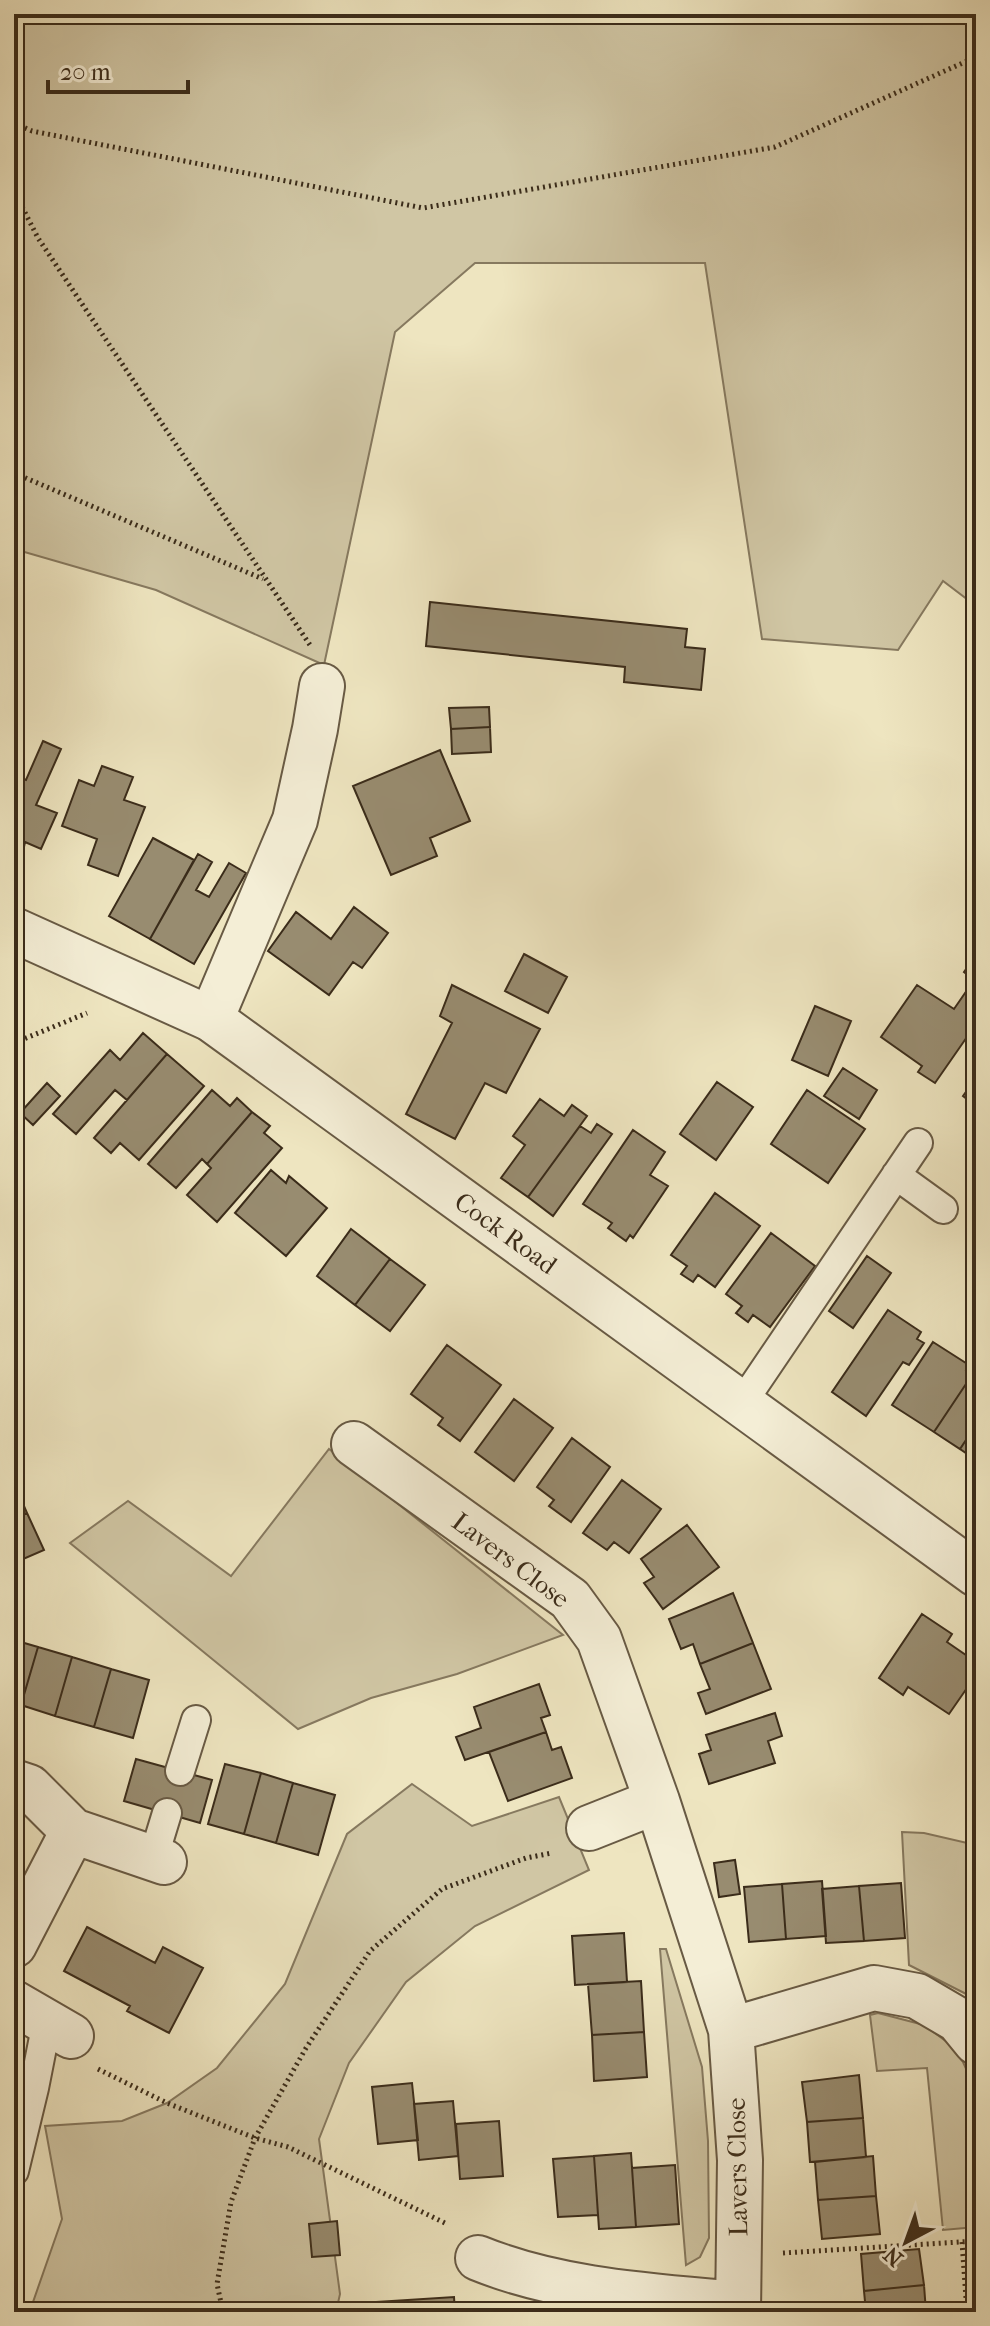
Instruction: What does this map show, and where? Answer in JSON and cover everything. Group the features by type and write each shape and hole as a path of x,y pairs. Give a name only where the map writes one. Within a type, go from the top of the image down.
{"street":[{"path":"211,1019 295,820 322,686"},
{"name":"Cock Road","path":"14,930 211,1019 976,1573"},
{"name":"Lavers Close","path":"354,1444 570,1599 599,1639 657,1801 731,2030 740,2160 738,2308 525,2275 481,2259"},
{"path":"14,1782 29,1787 73,1831 159,1860"},
{"path":"589,1828 657,1801"},
{"path":"14,1945 73,1831"},
{"path":"731,2030 874,1988 917,1996 958,2020 976,2042"}],"lane":[{"path":"742,1403 918,1143"},
{"path":"896,1175 943,1209"},
{"path":"180,1771 196,1720"},
{"path":"159,1860 167,1813"},
{"path":"14,2171 34,2088 44,2020"}],"path":[{"path":"14,123 32,131 423,208 775,147 976,57"},
{"path":"14,191 38,238 324,665 322,686"},
{"path":"14,473 265,580"},
{"path":"14,1043 145,988"},
{"path":"223,2312 217,2284 231,2202 255,2138 306,2048 370,1951 442,1889 526,1858 576,1847 589,1828"},
{"path":"44,2020 74,2057 167,2103 255,2138 288,2147 464,2232 481,2259"},
{"path":"738,2255 976,2241"},
{"path":"962,2242 967,2312"}],"shaded area":[{"path":"14,14 976,14 976,606 943,581 898,650 762,639 705,263 475,263 395,332 324,665 156,590 14,549"},
{"path":"329,1449 563,1635 457,1674 371,1698 298,1729 70,1543 128,1501 231,1576"},
{"path":"412,1784 472,1826 559,1797 589,1870 475,1926 406,1982 349,2063 319,2139 340,2294 336,2312 19,2312 33,2302 62,2219 45,2126 122,2121 167,2103 217,2068 285,1984 347,1834"},
{"path":"902,1832 924,1833 976,1845 976,1999 909,1965"},
{"path":"660,1949 666,1949 702,2067 708,2141 709,2238 700,2257 686,2265"},
{"path":"878,2013 924,2025 947,2042 963,2062 973,2084 976,2109 976,2227 943,2230 927,2068 877,2071 870,2015"}],"building":[{"path":"430,602 687,629 685,647 705,649 701,690 624,682 625,667 426,646"},
{"path":"489,707 490,727 451,729 449,708"},
{"path":"490,727 491,752 452,754 451,729"},
{"path":"43,741 61,749 36,805 57,813 41,849 25,842 24,847 14,843 14,775 26,780"},
{"path":"440,750 470,821 430,838 437,856 391,875 353,786"},
{"path":"102,766 133,777 124,800 145,807 118,876 88,865 97,839 62,826 79,780 94,786"},
{"path":"153,838 194,860 150,939 109,916"},
{"path":"198,854 212,862 196,890 209,897 229,863 246,873 194,964 150,939"},
{"path":"354,907 388,933 362,968 353,962 329,995 268,951 296,912 331,939"},
{"path":"524,954 567,977 548,1013 505,991"},
{"path":"976,955 976,1024 935,1083 918,1072 922,1066 881,1037 917,985 954,1009 974,980 964,972"},
{"path":"452,985 540,1029 506,1093 485,1083 455,1139 406,1114 452,1023 440,1016"},
{"path":"815,1006 851,1021 828,1076 792,1060"},
{"path":"143,1033 167,1054 127,1100 115,1090 76,1134 53,1114 110,1050 120,1060"},
{"path":"167,1054 204,1086 139,1160 120,1143 111,1153 94,1138"},
{"path":"843,1068 877,1090 859,1119 824,1096"},
{"path":"976,1078 976,1106 963,1096"},
{"path":"717,1082 753,1107 716,1160 680,1134"},
{"path":"47,1083 60,1096 33,1125 20,1113"},
{"path":"212,1090 230,1106 237,1098 252,1112 207,1164 202,1159 176,1188 148,1164"},
{"path":"807,1090 865,1129 828,1183 771,1144"},
{"path":"540,1099 564,1116 572,1105 587,1116 528,1197 501,1178 525,1145 513,1136"},
{"path":"252,1112 270,1126 264,1133 282,1148 217,1222 187,1195 211,1168 207,1164"},
{"path":"597,1124 612,1134 553,1216 528,1197 580,1126 591,1133"},
{"path":"633,1130 665,1152 650,1175 668,1186 633,1238 630,1235 626,1241 608,1228 612,1223 583,1204"},
{"path":"271,1170 286,1183 289,1176 327,1208 286,1256 235,1213"},
{"path":"715,1193 760,1226 715,1287 698,1275 693,1282 681,1274 687,1266 671,1255"},
{"path":"351,1229 390,1259 355,1305 317,1276"},
{"path":"771,1233 815,1266 770,1327 753,1315 748,1322 736,1313 742,1306 726,1294"},
{"path":"867,1256 891,1273 853,1328 829,1311"},
{"path":"390,1259 425,1285 390,1331 355,1305"},
{"path":"888,1310 921,1332 917,1339 924,1343 909,1365 903,1362 866,1416 832,1392"},
{"path":"933,1342 969,1365 966,1370 972,1375 934,1432 892,1405"},
{"path":"447,1345 501,1385 460,1441 438,1425 443,1418 411,1394"},
{"path":"972,1375 976,1377 976,1425 960,1449 934,1432"},
{"path":"514,1399 553,1428 514,1481 475,1452"},
{"path":"976,1425 976,1460 960,1449"},
{"path":"572,1438 610,1467 571,1522 549,1506 554,1500 537,1487"},
{"path":"622,1480 661,1509 629,1553 614,1542 607,1550 583,1533"},
{"path":"14,1483 27,1513 14,1519"},
{"path":"27,1513 44,1550 14,1563 14,1519"},
{"path":"687,1525 719,1567 663,1609 644,1583 654,1577 641,1559"},
{"path":"733,1593 753,1643 700,1664 693,1644 681,1649 669,1619"},
{"path":"922,1614 952,1634 947,1642 976,1662 976,1675 949,1714 908,1687 903,1695 879,1678"},
{"path":"14,1640 38,1647 21,1705 14,1703"},
{"path":"753,1643 771,1689 706,1714 698,1693 710,1689 700,1664"},
{"path":"38,1647 72,1657 55,1716 21,1705"},
{"path":"72,1657 111,1669 94,1727 55,1716"},
{"path":"111,1669 149,1680 133,1738 94,1727"},
{"path":"539,1684 550,1715 541,1718 546,1732 465,1760 456,1737 481,1728 474,1707"},
{"path":"775,1713 782,1736 768,1741 775,1763 709,1784 699,1754 711,1750 706,1735"},
{"path":"546,1732 552,1750 561,1747 572,1778 508,1801 489,1752"},
{"path":"136,1759 212,1780 200,1823 124,1801"},
{"path":"225,1764 261,1773 244,1834 208,1824"},
{"path":"261,1773 293,1783 276,1843 244,1834"},
{"path":"293,1783 335,1795 318,1855 276,1843"},
{"path":"735,1860 740,1894 719,1897 714,1863"},
{"path":"822,1881 826,1936 786,1939 782,1884"},
{"path":"901,1883 905,1938 864,1941 859,1886"},
{"path":"782,1884 786,1939 749,1942 744,1887"},
{"path":"859,1886 864,1941 826,1943 822,1889"},
{"path":"87,1927 155,1963 163,1947 203,1968 169,2033 127,2011 130,2006 64,1971"},
{"path":"624,1933 627,1982 575,1985 572,1936"},
{"path":"641,1981 644,2032 592,2035 588,1984"},
{"path":"644,2032 647,2077 594,2081 592,2035"},
{"path":"859,2075 863,2118 807,2122 802,2082"},
{"path":"412,2083 418,2140 378,2144 372,2087"},
{"path":"453,2101 458,2156 419,2160 414,2104"},
{"path":"863,2118 866,2157 810,2162 807,2122"},
{"path":"499,2121 503,2176 460,2179 456,2124"},
{"path":"631,2153 636,2227 599,2229 594,2156"},
{"path":"594,2156 598,2215 558,2217 553,2159"},
{"path":"873,2156 876,2196 818,2200 815,2162"},
{"path":"675,2165 679,2224 636,2227 632,2168"},
{"path":"876,2196 880,2234 822,2239 818,2200"},
{"path":"337,2221 340,2255 312,2257 309,2224"},
{"path":"919,2249 924,2285 864,2291 861,2254"},
{"path":"924,2285 926,2312 866,2312 864,2291"},
{"path":"454,2297 455,2312 378,2312 377,2302"}]}
